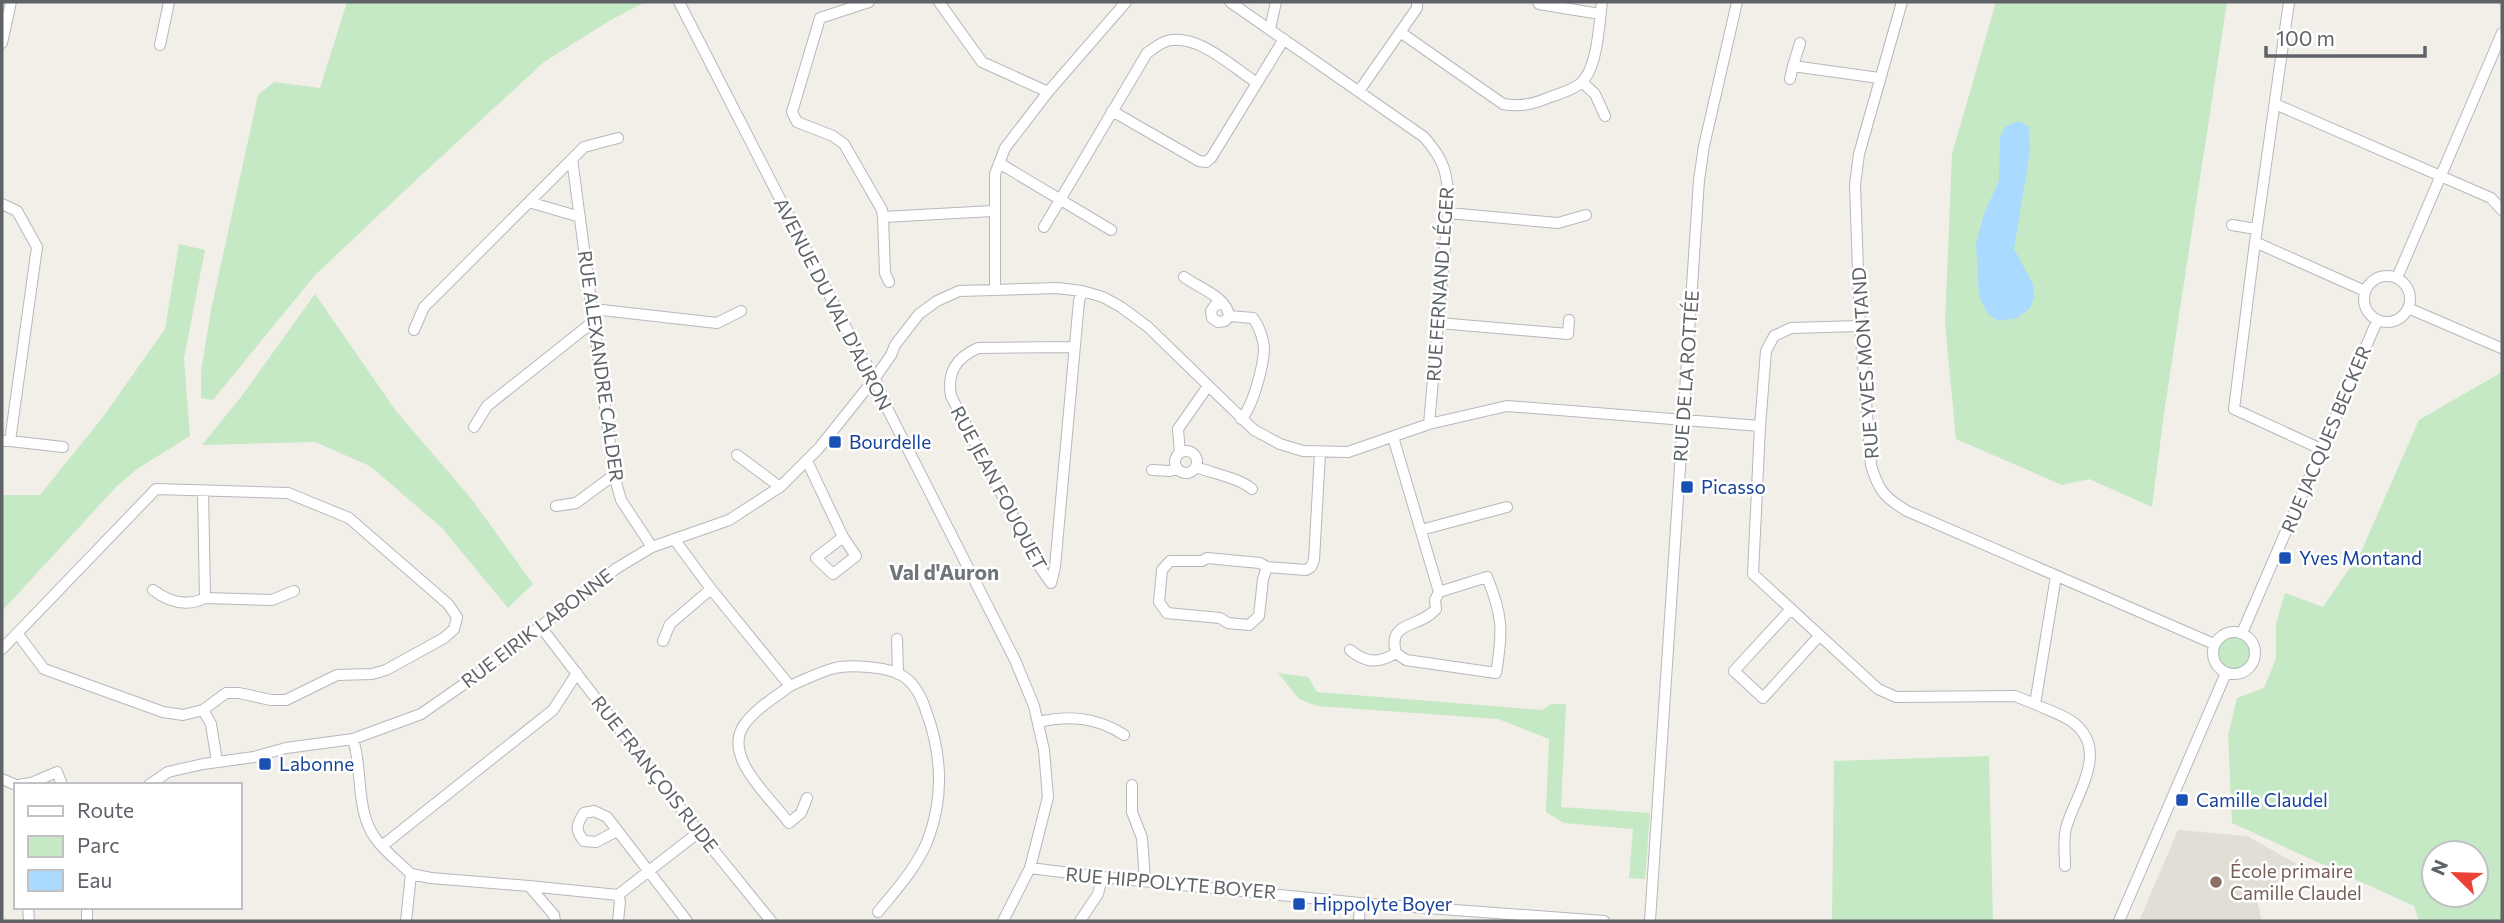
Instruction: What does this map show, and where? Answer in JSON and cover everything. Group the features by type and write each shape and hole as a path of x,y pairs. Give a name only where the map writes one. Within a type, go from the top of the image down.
{"street":[{"path":"2,43 10,2"},
{"path":"160,45 169,2"},
{"name":"AVENUE DU VAL D'AURON","path":"679,2 849,335 875,378 886,406 1015,660 1034,706 1044,750 1048,797 1030,868 1003,921"},
{"path":"869,2 820,18 792,112 797,122 832,136 844,144 882,210 885,273 889,282"},
{"path":"939,2 982,62 1048,92"},
{"path":"995,289 995,174 1005,148 1048,92 1126,2"},
{"name":"RUE FERNAND LÉGER","path":"1230,2 1424,136 1440,154 1447,173 1448,213 1429,424"},
{"path":"1270,29 1276,2"},
{"path":"1359,91 1417,8 1418,2"},
{"path":"1538,2 1600,14"},
{"path":"1400,33 1503,104 1534,104 1582,82 1592,67 1602,2"},
{"name":"RUE DE LA ROTTÉE","path":"1650,921 1699,180 1704,146 1737,2"},
{"name":"RUE YVES MONTAND","path":"1902,2 1859,154 1855,185 1860,326 1871,465 1876,484 1889,501 1907,511 2214,644"},
{"path":"2289,2 2256,229 2234,409 2322,449"},
{"path":"2397,278 2502,33"},
{"path":"1112,111 1199,161 1206,162 1284,39"},
{"path":"1044,227 1147,53 1165,41 1187,40 1210,51 1256,83"},
{"path":"1790,79 1800,43"},
{"path":"1793,66 1879,78"},
{"path":"1582,82 1595,94 1605,116"},
{"path":"2275,104 2491,198 2502,210"},
{"path":"414,330 424,307 584,147 618,138"},
{"name":"RUE ALEXANDRE CALDER","path":"572,159 614,475 621,500 652,547"},
{"path":"999,163 1111,230"},
{"path":"529,202 580,217"},
{"path":"2,204 17,211 37,247 6,441 63,447"},
{"path":"883,216 993,211"},
{"path":"1448,213 1558,223 1586,215"},
{"path":"2232,225 2256,229"},
{"path":"2255,242 2365,290 2373,280 2380,277 2397,278 2410,293 2409,308 2501,348"},
{"path":"1184,277 1215,295 1228,308 1229,316 1225,321 1218,322 1212,318 1211,311 1215,305 1222,304"},
{"name":"RUE EIRIK LABONNE","path":"152,783 168,772 254,757 286,748 353,739 421,714 477,675 617,568 652,547 729,520 780,487 807,461 875,378 895,345 919,314 937,301 959,291 1058,288 1082,290"},
{"path":"1082,290 1133,316 1254,430 1290,448 1320,453 1348,452 1429,424 1507,406 1760,426"},
{"name":"RUE JEAN FOUQUET","path":"1074,348 978,348 964,354 952,369 949,383 951,396 1037,563 1051,583 1055,567 1074,348 1082,290"},
{"name":"RUE JACQUES BECKER","path":"2365,290 2363,303 2367,313 2377,321 2394,322 2409,308"},
{"path":"593,309 717,323 741,311"},
{"path":"1229,316 1253,318 1264,349 1253,401 1248,413 1241,419"},
{"path":"1439,323 1568,334 1569,320"},
{"path":"474,426 487,406 594,321"},
{"name":"RUE JACQUES BECKER","path":"2242,633 2377,321"},
{"path":"1860,326 1791,328 1774,336 1766,351 1753,574 1878,689 1896,696 2015,696 2073,722 2085,735 2091,749 2089,769 2065,832 2064,866"},
{"path":"1178,469 1178,429 1208,387"},
{"path":"1393,437 1439,592 1435,600 1436,608 1429,617 1401,628 1394,635 1396,653 1406,660 1496,673 1502,625 1497,601 1487,577 1439,592"},
{"path":"1152,470 1178,469 1187,473 1196,467 1198,460 1194,453 1180,453"},
{"path":"1267,567 1259,615 1249,625 1228,623 1220,618 1167,613 1159,602 1162,570 1170,561 1202,561 1207,558 1260,563 1267,567 1306,570 1311,567 1314,560 1320,453"},
{"path":"737,455 780,487"},
{"path":"807,461 842,537"},
{"path":"1196,467 1243,482 1252,489"},
{"path":"556,506 576,503 614,475"},
{"path":"2,649 17,633 156,489 288,494 349,518 448,604 457,617 454,629 444,638 386,670 372,674 337,674 286,700 271,700 239,692 226,693 203,710 183,715 163,712 44,669 17,633"},
{"path":"203,491 205,598"},
{"path":"1421,530 1507,507"},
{"path":"674,539 710,590 790,686"},
{"path":"2035,704 2056,576"},
{"path":"153,590 167,601 195,603 205,598 272,600 294,591"},
{"path":"663,641 670,624 710,590"},
{"path":"1790,610 1734,671 1763,698 1819,636"},
{"name":"RUE FRANÇOIS RUDE","path":"540,626 771,921"},
{"path":"2236,631 2242,633 2255,648 2254,661 2242,673 2225,673 2215,664 2214,644 2224,634 2236,631"},
{"path":"897,639 898,674"},
{"path":"1350,650 1362,660 1381,662 1396,653"},
{"path":"807,798 801,813 789,823 741,763 737,746 742,727 754,714 790,686 836,667 875,668 898,674 913,686 922,699 931,724 940,769 937,814 926,844 911,872 878,912"},
{"path":"382,846 553,710 577,673"},
{"path":"2119,921 2225,673"},
{"path":"203,710 211,724 217,762"},
{"path":"1038,722 1071,718 1107,723 1124,735"},
{"path":"353,739 362,805 374,838 411,874 618,895 699,832"},
{"path":"32,783 57,772 61,782"},
{"path":"1132,785 1132,812 1142,838 1145,881"},
{"path":"617,831 687,921"},
{"name":"RUE HIPPOLYTE BOYER","path":"1030,868 1360,902 1604,921"},
{"path":"407,921 411,874"},
{"path":"1080,921 1098,894 1102,877"},
{"path":"529,886 554,915 555,921"},
{"path":"618,895 618,921"},
{"path":"1359,921 1360,902"}],"shaded area":[{"name":"École primaire Camille Claudel","path":"2178,830 2247,836 2297,864 2257,900 2262,921 2139,921"}],"green space":[{"path":"347,2 645,2 544,62 315,275 213,400 201,398 201,372 211,310 258,95 274,82 320,88"},
{"path":"1996,2 2227,2 2152,507 2089,479 2062,485 1956,439 1945,323 1952,154"},
{"path":"179,244 205,250 184,358 190,436 137,469 117,486 2,611 2,495 40,495 103,417 165,329"},
{"path":"315,294 396,411 470,497 533,584 508,608 442,528 370,466 315,442 202,445 241,397"},
{"path":"2502,372 2502,921 2419,921 2414,906 2232,823 2228,735 2237,698 2264,688 2276,659 2276,624 2285,593 2323,607 2361,552 2419,420"},
{"path":"2234,637 2245,642 2250,653 2245,664 2234,669 2223,664 2218,653 2223,642"},
{"path":"1278,673 1308,677 1317,692 1542,710 1551,704 1566,704 1561,807 1650,813 1645,879 1629,878 1633,829 1564,823 1546,812 1549,739 1498,719 1317,706 1299,699"},
{"path":"1989,756 1993,921 1832,921 1834,761"}],"water":[{"path":"2019,121 2029,127 2030,151 2014,249 2033,284 2034,298 2030,308 2017,318 1998,321 1988,314 1979,296 1976,244 1984,214 1999,181 2000,137 2006,126"}],"place":[{"name":"Bourdelle","path":"835,442"},
{"name":"Picasso","path":"1687,487"},
{"name":"Yves Montand","path":"2285,558"},
{"name":"Labonne","path":"265,764"},
{"name":"Camille Claudel","path":"2182,800"},
{"name":"École primaire Camille Claudel","path":"2216,882"},
{"name":"Hippolyte Boyer","path":"1299,904"}],"district":[{"name":"Val d'Auron","path":"944,573"}]}
